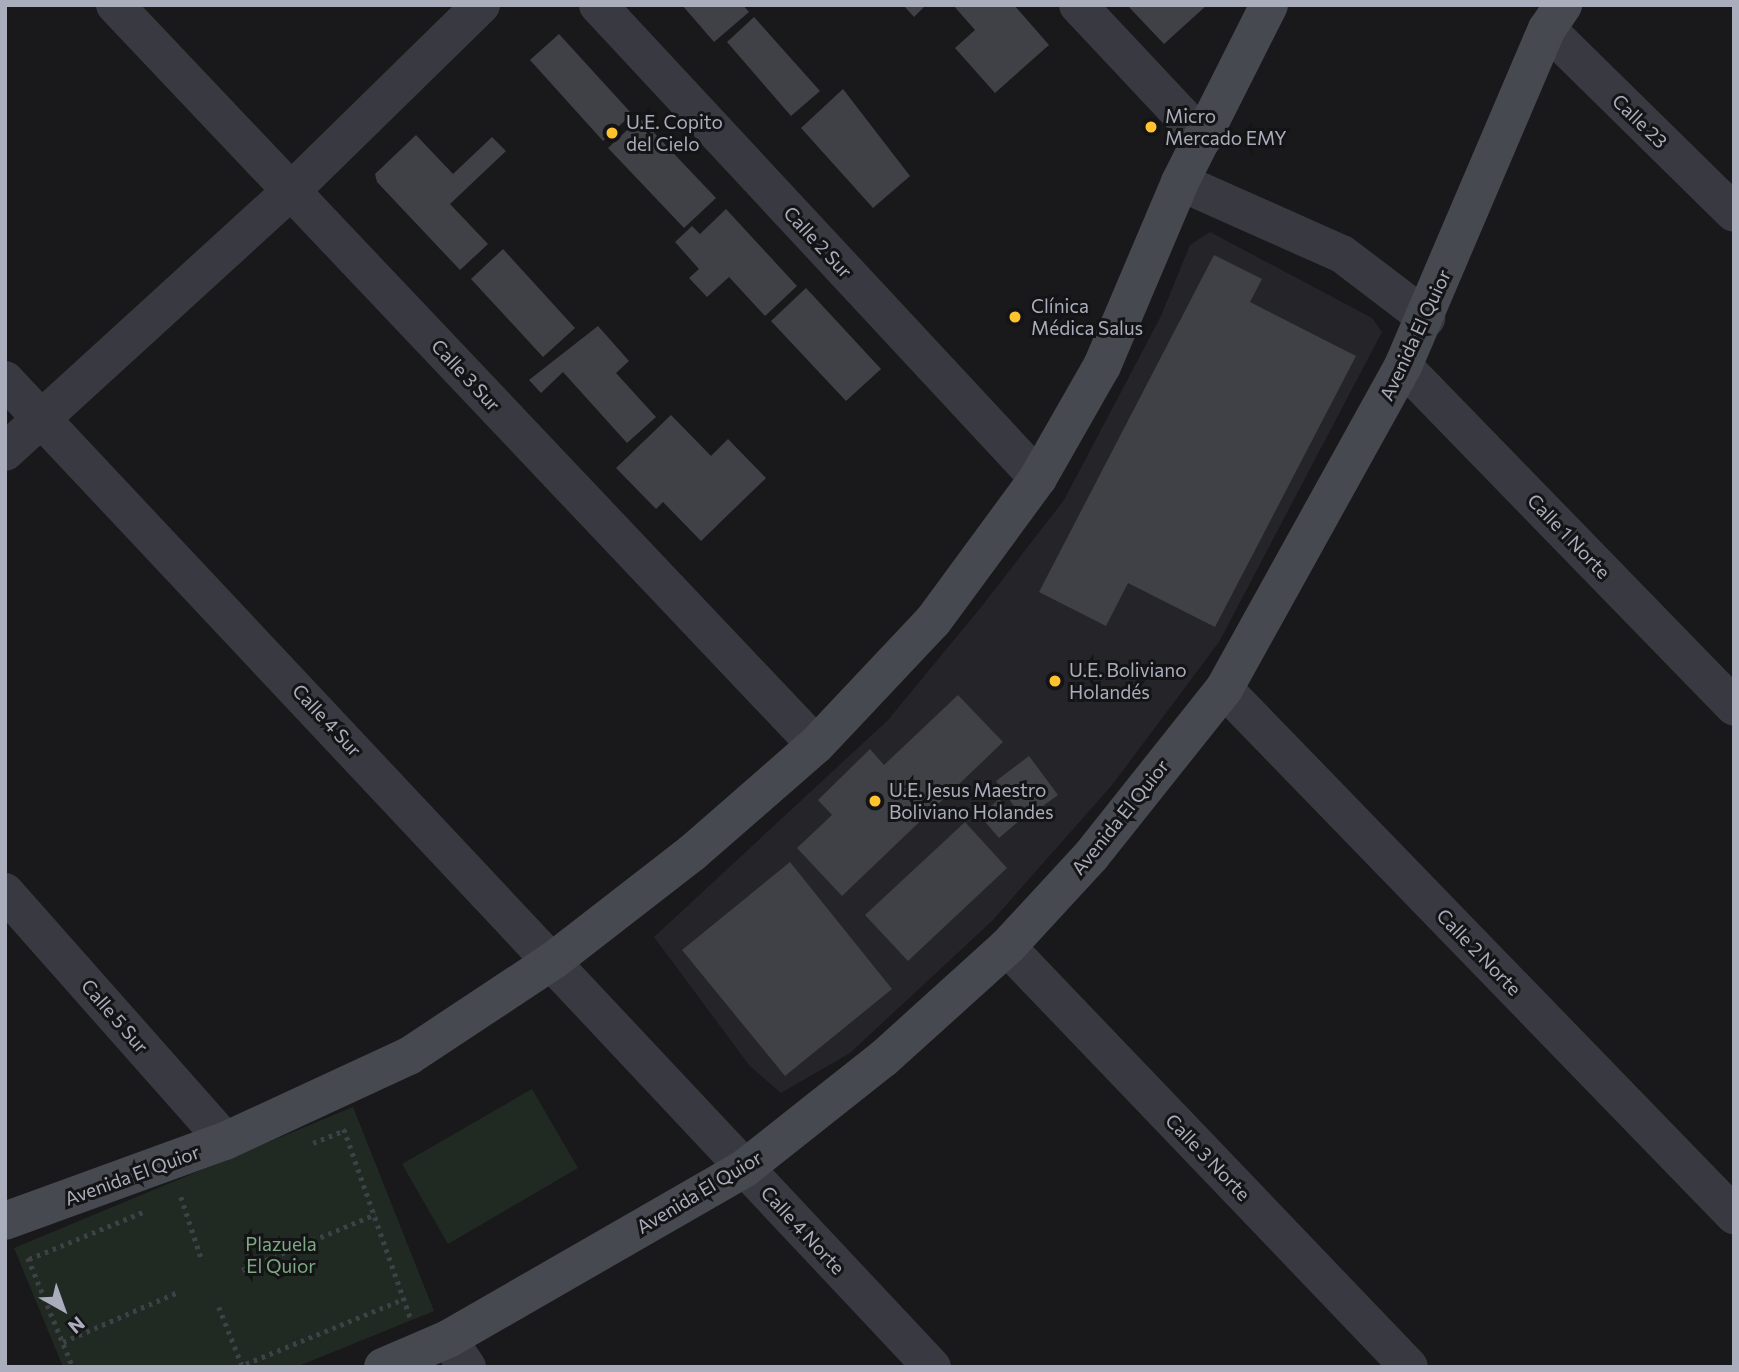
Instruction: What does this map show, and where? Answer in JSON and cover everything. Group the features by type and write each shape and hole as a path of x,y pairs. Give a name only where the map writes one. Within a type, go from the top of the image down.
{"street":[{"name":"Calle 3 Sur","path":"115,5 816,745"},
{"path":"5,452 292,191 481,5"},
{"name":"Calle 2 Sur","path":"598,5 1038,478"},
{"path":"1078,5 1203,138"},
{"name":"Avenida El Quior","path":"10,1219 225,1141 409,1056 554,960 692,853 816,745 933,621 1038,478 1102,366 1180,182 1269,5"},
{"name":"Avenida El Quior","path":"383,1367 446,1352 745,1168 884,1058 1007,947 1091,856 1224,689 1403,366 1555,17"},
{"name":"Calle 23","path":"1555,17 1734,213"},
{"path":"1180,182 1342,254 1426,317"},
{"name":"Calle 1 Norte","path":"1403,366 1734,706"},
{"name":"Calle 4 Sur","path":"5,380 649,1060"},
{"name":"Calle 2 Norte","path":"1224,689 1734,1215"},
{"name":"Calle 5 Sur","path":"5,892 225,1141"},
{"name":"Calle 3 Norte","path":"1007,947 1409,1367"},
{"name":"Calle 4 Norte","path":"649,1060 745,1168 932,1367"}],"path":[{"path":"335,1092 404,1299 446,1352"},
{"path":"168,1202 181,1197 201,1257"},
{"path":"29,1259 155,1208"},
{"path":"243,1270 376,1214"},
{"path":"10,1219 73,1367"},
{"path":"63,1342 178,1292"},
{"path":"219,1307 240,1366 404,1299"}],"shaded area":[{"name":"U.E. Boliviano Holandés","path":"1210,232 1372,318 1382,332 1219,642 1112,785 992,921 850,1053 781,1093 749,1065 654,937 888,720 982,606 1064,500 1161,316 1190,245"}],"green space":[{"path":"532,1089 578,1168 448,1244 402,1164"},
{"name":"Plazuela El Quior","path":"353,1107 434,1311 296,1367 63,1367 14,1248"}],"building":[{"path":"682,5 743,5 749,12 714,42"},
{"path":"903,5 926,5 914,17"},
{"path":"953,5 1014,5 1049,45 995,93 955,48 975,30"},
{"path":"1127,5 1207,5 1164,44"},
{"path":"754,17 820,91 791,116 727,42"},
{"path":"559,34 632,114 603,141 530,60"},
{"path":"843,89 910,176 873,208 801,128"},
{"path":"640,118 716,198 684,228 608,148"},
{"path":"416,135 453,174 492,137 506,151 450,204 488,244 460,270 377,182 375,174"},
{"path":"726,209 797,286 765,316 729,277 707,297 689,278 699,269 675,242 692,226 700,234"},
{"path":"503,249 575,328 543,357 471,279"},
{"path":"1214,255 1262,279 1250,302 1356,356 1215,627 1128,583 1106,626 1039,592"},
{"path":"806,288 881,369 846,401 771,321"},
{"path":"598,326 629,361 616,373 656,417 627,443 563,372 541,393 529,380"},
{"path":"671,415 711,456 728,439 766,478 701,541 663,502 656,509 616,468"},
{"path":"958,695 1003,742 842,896 797,848 832,815 818,800 870,749 884,765"},
{"path":"1029,756 1058,795 1024,820 996,781"},
{"path":"999,799 1019,821 999,838 980,816"},
{"path":"965,822 1007,868 908,961 865,915"},
{"path":"790,862 892,989 785,1076 682,950"}],"place":[{"name":"Micro Mercado EMY","path":"1151,127"},
{"name":"U.E. Copito del Cielo","path":"612,133"},
{"name":"Clínica Médica Salus","path":"1015,317"},
{"name":"U.E. Boliviano Holandés","path":"1055,681"},
{"name":"U.E. Jesus Maestro Boliviano Holandes","path":"875,801"}]}
